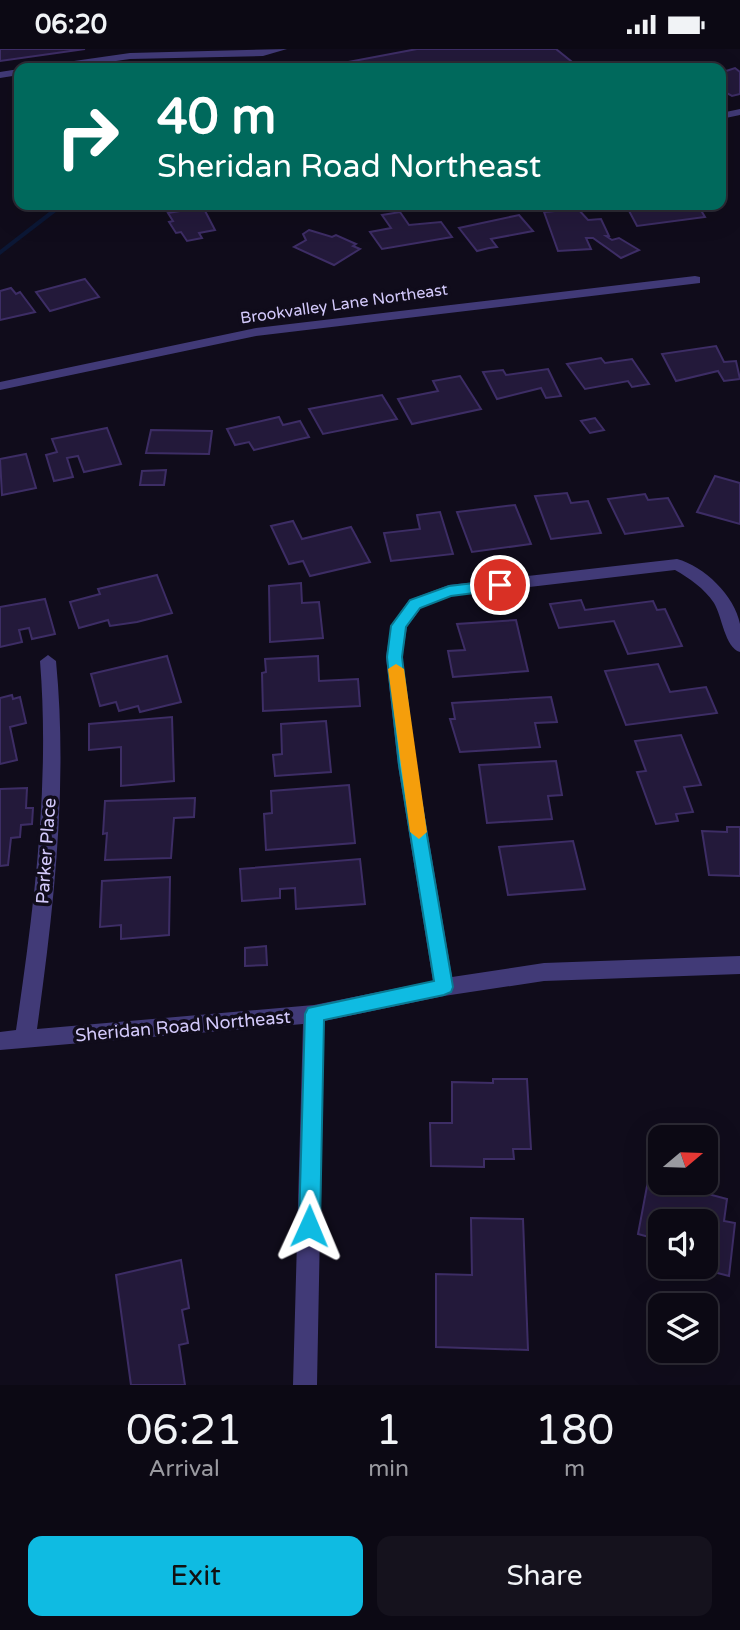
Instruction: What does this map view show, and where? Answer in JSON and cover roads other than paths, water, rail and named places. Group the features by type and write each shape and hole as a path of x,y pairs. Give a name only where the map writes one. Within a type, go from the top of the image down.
{"street":[{"path":"81,63 130,56 262,53 282,49"},
{"name":"Brookvalley Lane Northeast","path":"0,386 256,332 695,281"},
{"path":"444,987 407,765 394,657 399,626 415,604 449,591 677,564 700,577 720,596 740,646"},
{"name":"Parker Place","path":"25,1039 50,838 54,711 48,661"},
{"name":"Sheridan Road Northeast","path":"0,1041 314,1014 444,987 544,972 740,965"},
{"path":"305,1385 314,1014"}],"waterway":[{"path":"0,253 56,210"}]}
